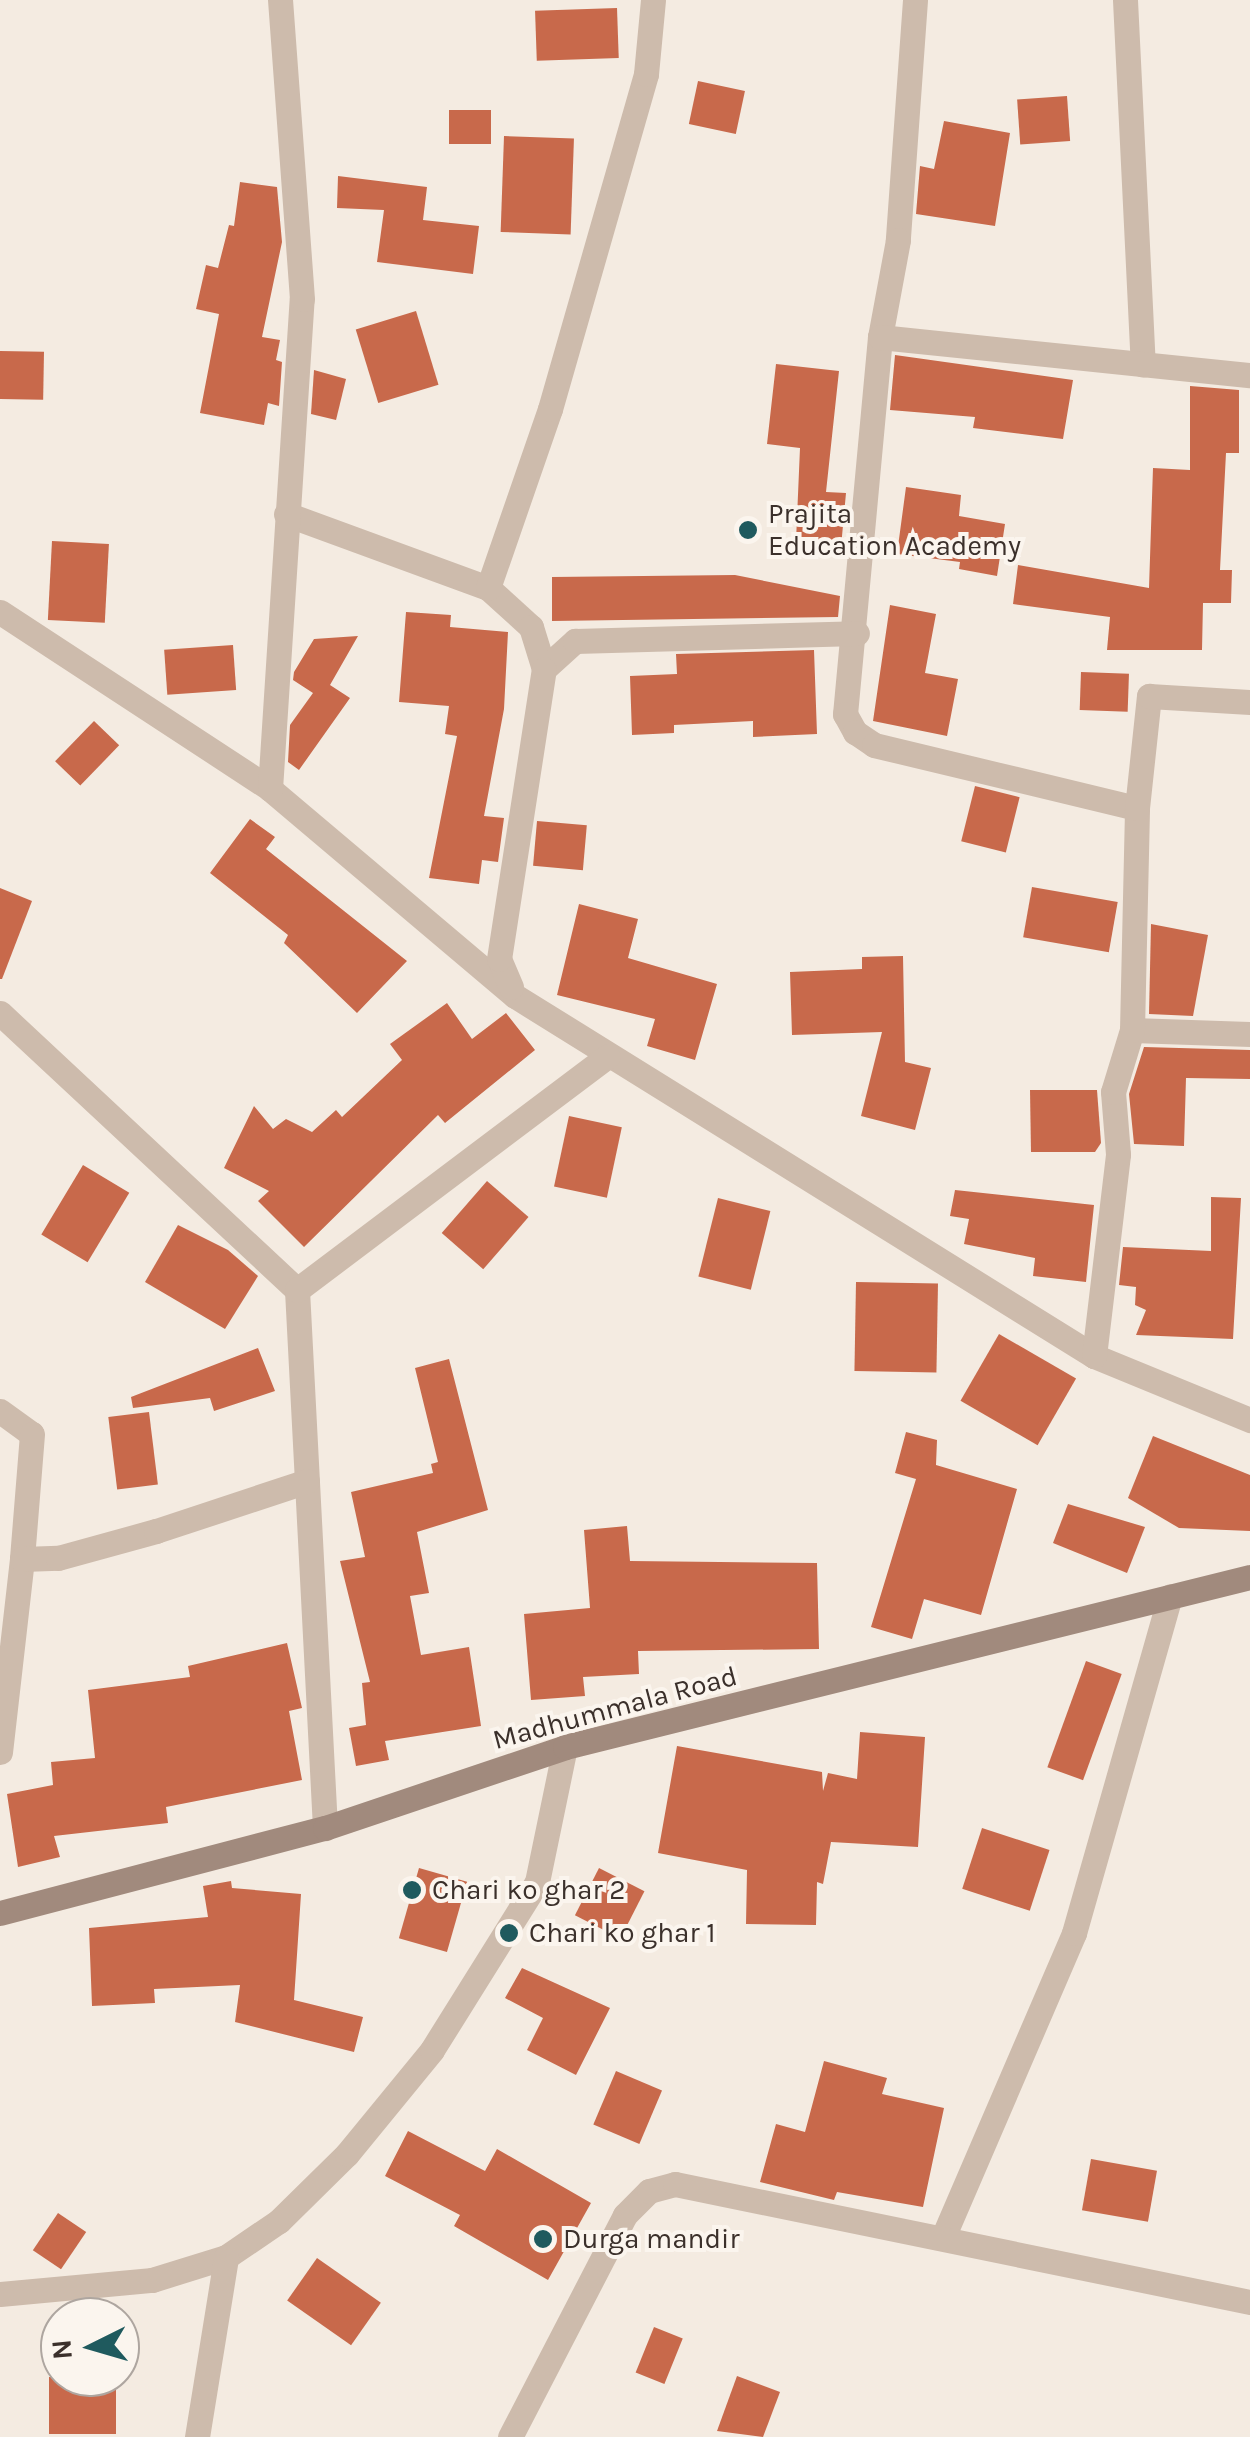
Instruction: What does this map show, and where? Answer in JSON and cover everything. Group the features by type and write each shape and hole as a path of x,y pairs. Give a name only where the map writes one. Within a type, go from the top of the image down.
{"street":[{"path":"270,789 302,300 280,0"},
{"path":"488,588 550,409 646,74 652,0"},
{"path":"915,0 898,240 880,337 858,633 845,714 855,732 874,744 1137,808"},
{"path":"1125,0 1142,365"},
{"path":"880,337 1250,375"},
{"path":"286,514 488,588 531,628 544,668 499,959 515,996"},
{"path":"0,612 270,789 515,996 1094,1356 1250,1420"},
{"path":"544,668 576,641 858,633"},
{"path":"1094,1356 1118,1154 1113,1092 1132,1030 1137,808 1149,696 1250,702"},
{"path":"0,1014 297,1290 326,1828"},
{"path":"1132,1030 1250,1034"},
{"path":"297,1290 608,1056"},
{"path":"0,1411 32,1434 0,1752"},
{"path":"22,1558 58,1558 156,1532 307,1481"},
{"name":"Madhummala Road","path":"0,1913 326,1828 565,1747 1250,1577"},
{"path":"944,2236 1074,1933 1170,1596"},
{"path":"0,2294 152,2280 226,2257 279,2221 348,2154 432,2050 538,1882 565,1747"},
{"path":"510,2437 625,2215 649,2191 675,2184 944,2236 1250,2302"},
{"path":"197,2437 226,2257"}],"building":[{"path":"617,8 619,58 537,61 535,11"},
{"path":"698,81 745,91 736,134 689,124"},
{"path":"1067,96 1070,141 1020,144 1017,99"},
{"path":"449,110 491,110 491,144 449,144"},
{"path":"944,121 1010,133 995,226 916,214 920,166 934,169"},
{"path":"504,136 574,138 571,234 501,232"},
{"path":"338,176 427,187 423,220 479,226 473,274 377,262 384,210 337,208"},
{"path":"240,182 277,187 282,242 262,337 280,340 276,360 282,362 279,406 268,403 264,425 200,413 219,314 196,309 206,265 218,268 229,225 234,226"},
{"path":"416,311 439,385 378,403 356,329"},
{"path":"0,351 44,352 43,400 0,399"},
{"path":"895,355 1073,380 1063,439 973,428 975,417 890,410"},
{"path":"776,364 839,371 826,492 846,493 841,547 796,541 800,448 767,444"},
{"path":"314,370 346,379 336,420 311,414"},
{"path":"1190,386 1239,390 1239,453 1226,453 1220,570 1232,570 1231,603 1203,603 1202,650 1107,650 1110,617 1013,604 1018,565 1149,588 1153,468 1190,470"},
{"path":"906,487 961,495 959,516 1005,524 997,576 959,569 960,562 897,554"},
{"path":"52,541 109,544 105,623 48,620"},
{"path":"735,575 840,596 838,617 552,621 552,577"},
{"path":"890,605 936,614 925,673 958,679 947,736 873,721"},
{"path":"406,612 451,615 450,627 508,632 504,709 484,816 504,818 498,862 482,860 479,884 429,878 457,736 445,734 449,706 399,702"},
{"path":"358,636 330,685 350,698 299,770 288,762 290,725 313,693 293,680 294,672 314,639"},
{"path":"233,645 236,690 167,695 164,650"},
{"path":"814,650 817,734 753,737 753,721 674,725 674,733 632,735 630,676 677,674 676,654"},
{"path":"1081,672 1129,674 1128,712 1080,710"},
{"path":"94,721 119,745 80,786 55,761"},
{"path":"975,786 1020,797 1006,852 961,841"},
{"path":"250,819 275,837 266,849 407,961 357,1013 284,943 288,935 210,873"},
{"path":"537,821 587,825 583,870 533,866"},
{"path":"1032,887 1118,902 1109,952 1023,937"},
{"path":"0,888 32,901 2,979 0,979"},
{"path":"579,904 638,919 628,958 717,984 695,1060 647,1046 655,1019 557,995"},
{"path":"1151,924 1208,935 1193,1016 1149,1014"},
{"path":"903,956 905,1062 931,1068 915,1130 861,1116 882,1032 792,1035 790,972 862,969 862,957"},
{"path":"447,1003 472,1039 506,1013 535,1050 445,1123 438,1115 304,1247 258,1201 269,1191 224,1168 254,1106 273,1129 286,1119 312,1132 336,1110 342,1117 402,1060 390,1044"},
{"path":"1144,1047 1250,1050 1250,1079 1186,1078 1184,1146 1134,1144 1129,1094"},
{"path":"1030,1090 1097,1090 1101,1143 1095,1152 1031,1152"},
{"path":"569,1116 622,1127 607,1198 554,1186"},
{"path":"83,1165 129,1193 88,1262 41,1234"},
{"path":"487,1181 529,1217 483,1269 442,1233"},
{"path":"955,1190 1094,1205 1086,1282 1033,1276 1035,1258 964,1244 969,1219 950,1216"},
{"path":"1211,1197 1241,1198 1233,1339 1136,1335 1146,1310 1135,1305 1136,1287 1119,1285 1123,1247 1211,1251"},
{"path":"718,1198 770,1211 751,1290 698,1277"},
{"path":"178,1225 228,1250 258,1276 225,1329 145,1282"},
{"path":"856,1282 938,1283 936,1372 854,1371"},
{"path":"999,1334 1076,1378 1038,1445 960,1401"},
{"path":"258,1348 275,1391 214,1411 210,1398 133,1408 131,1397"},
{"path":"449,1359 488,1510 417,1532 429,1593 410,1596 421,1655 469,1647 481,1726 385,1741 389,1760 356,1766 349,1728 366,1725 362,1683 370,1682 340,1561 365,1557 351,1492 433,1473 431,1464 438,1462 415,1368"},
{"path":"149,1412 158,1484 117,1489 108,1417"},
{"path":"906,1432 937,1440 936,1465 1017,1489 981,1615 924,1599 912,1639 871,1627 916,1479 895,1473"},
{"path":"1153,1436 1250,1475 1250,1531 1179,1528 1128,1498"},
{"path":"1068,1504 1145,1527 1127,1573 1053,1543"},
{"path":"627,1526 630,1561 817,1563 819,1649 638,1651 639,1674 583,1677 585,1696 531,1700 524,1614 590,1608 584,1530"},
{"path":"287,1643 302,1708 289,1711 302,1780 166,1807 168,1823 54,1836 60,1857 18,1867 7,1794 53,1785 51,1762 95,1758 88,1690 190,1677 188,1666"},
{"path":"1086,1661 1122,1674 1083,1780 1047,1767"},
{"path":"860,1732 925,1737 918,1847 831,1842 823,1884 817,1882 816,1925 746,1924 747,1870 658,1853 677,1746 822,1772 823,1791 828,1773 857,1779"},
{"path":"982,1828 1050,1850 1030,1911 962,1889"},
{"path":"419,1868 467,1882 447,1952 399,1938"},
{"path":"599,1868 644,1891 620,1938 575,1915"},
{"path":"231,1881 232,1888 301,1894 294,2000 363,2017 354,2052 235,2022 240,1985 154,1989 155,2003 92,2006 89,1928 208,1917 203,1886"},
{"path":"522,1968 610,2008 576,2075 527,2050 543,2018 505,1998"},
{"path":"824,2061 887,2078 882,2094 944,2108 923,2207 837,2192 834,2200 760,2182 776,2124 805,2132"},
{"path":"616,2071 662,2091 639,2144 593,2124"},
{"path":"408,2131 485,2171 497,2149 591,2203 548,2280 454,2226 460,2215 385,2176"},
{"path":"1091,2159 1157,2171 1148,2222 1082,2210"},
{"path":"58,2213 86,2232 61,2269 33,2250"},
{"path":"317,2258 381,2303 351,2345 287,2301"},
{"path":"654,2327 683,2339 664,2384 636,2372"},
{"path":"737,2376 780,2392 763,2437 717,2431"},
{"path":"49,2397 116,2397 116,2434 49,2434"}],"place":[{"name":"Prajita Education Academy","path":"748,530"},
{"name":"Chari ko ghar 2","path":"412,1890"},
{"name":"Chari ko ghar 1","path":"509,1933"},
{"name":"Durga mandir","path":"543,2239"}]}
